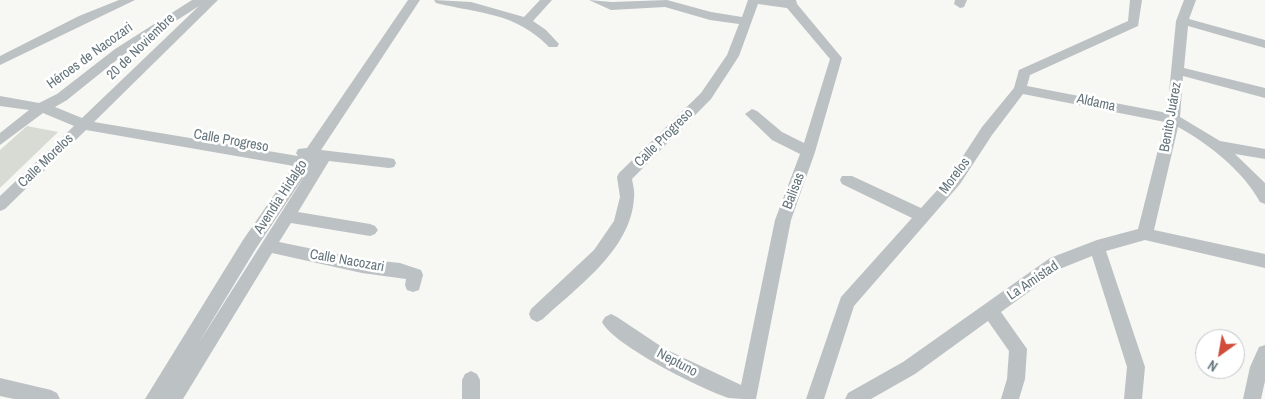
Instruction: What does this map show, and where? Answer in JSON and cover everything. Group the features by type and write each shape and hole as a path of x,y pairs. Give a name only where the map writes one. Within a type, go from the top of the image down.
{"street":[{"path":"0,61 83,20 129,0"},
{"name":"Héroes de Nacozari","path":"0,140 40,108 62,97 119,52 200,0"},
{"name":"20 de Noviembre","path":"82,120 212,0"},
{"name":"Avendia Hidalgo","path":"154,399 248,245 314,160 414,0"},
{"path":"440,0 527,21 542,31 553,44"},
{"path":"527,21 546,0"},
{"path":"595,0 611,6 665,3 710,16 746,21 756,0 790,2"},
{"name":"Morelos","path":"815,399 847,302 955,180 987,131 1020,88 1024,73 1062,54 1134,23 1136,0"},
{"name":"Benito Juárez","path":"1145,234 1173,119 1179,71 1182,21 1190,0"},
{"name":"Balisas","path":"747,398 783,220 808,152 836,58 790,2"},
{"name":"Calle Progreso","path":"537,314 600,255 621,222 627,197 624,177 706,96 733,56 746,21"},
{"path":"1182,21 1265,44"},
{"path":"1179,71 1265,93"},
{"name":"Aldama","path":"1020,88 1173,119 1192,127 1220,146"},
{"name":"Calle Progreso","path":"0,101 40,108 82,120 314,160 389,163"},
{"path":"752,114 777,136 808,152"},
{"name":"Calle Morelos","path":"0,205 82,120"},
{"path":"1220,146 1265,154"},
{"path":"1220,146 1265,195"},
{"name":"Avendia Hidalgo","path":"173,399 288,217 314,160"},
{"path":"847,180 923,216"},
{"path":"288,217 370,230"},
{"name":"La Amistad","path":"854,399 909,368 1056,263 1097,247 1145,234 1265,261"},
{"name":"Calle Nacozari","path":"268,246 362,266 400,270 415,275 413,286"},
{"path":"1097,247 1136,367 1132,399"},
{"path":"990,310 1018,349 1016,379 1010,399"},
{"name":"Neptuno","path":"611,322 628,337 684,369 747,398"},
{"path":"1252,399 1259,367 1265,353"},
{"path":"471,380 471,399"},
{"path":"0,387 51,399"}],"shaded area":[{"path":"27,126 58,132 0,188 0,150"}]}
